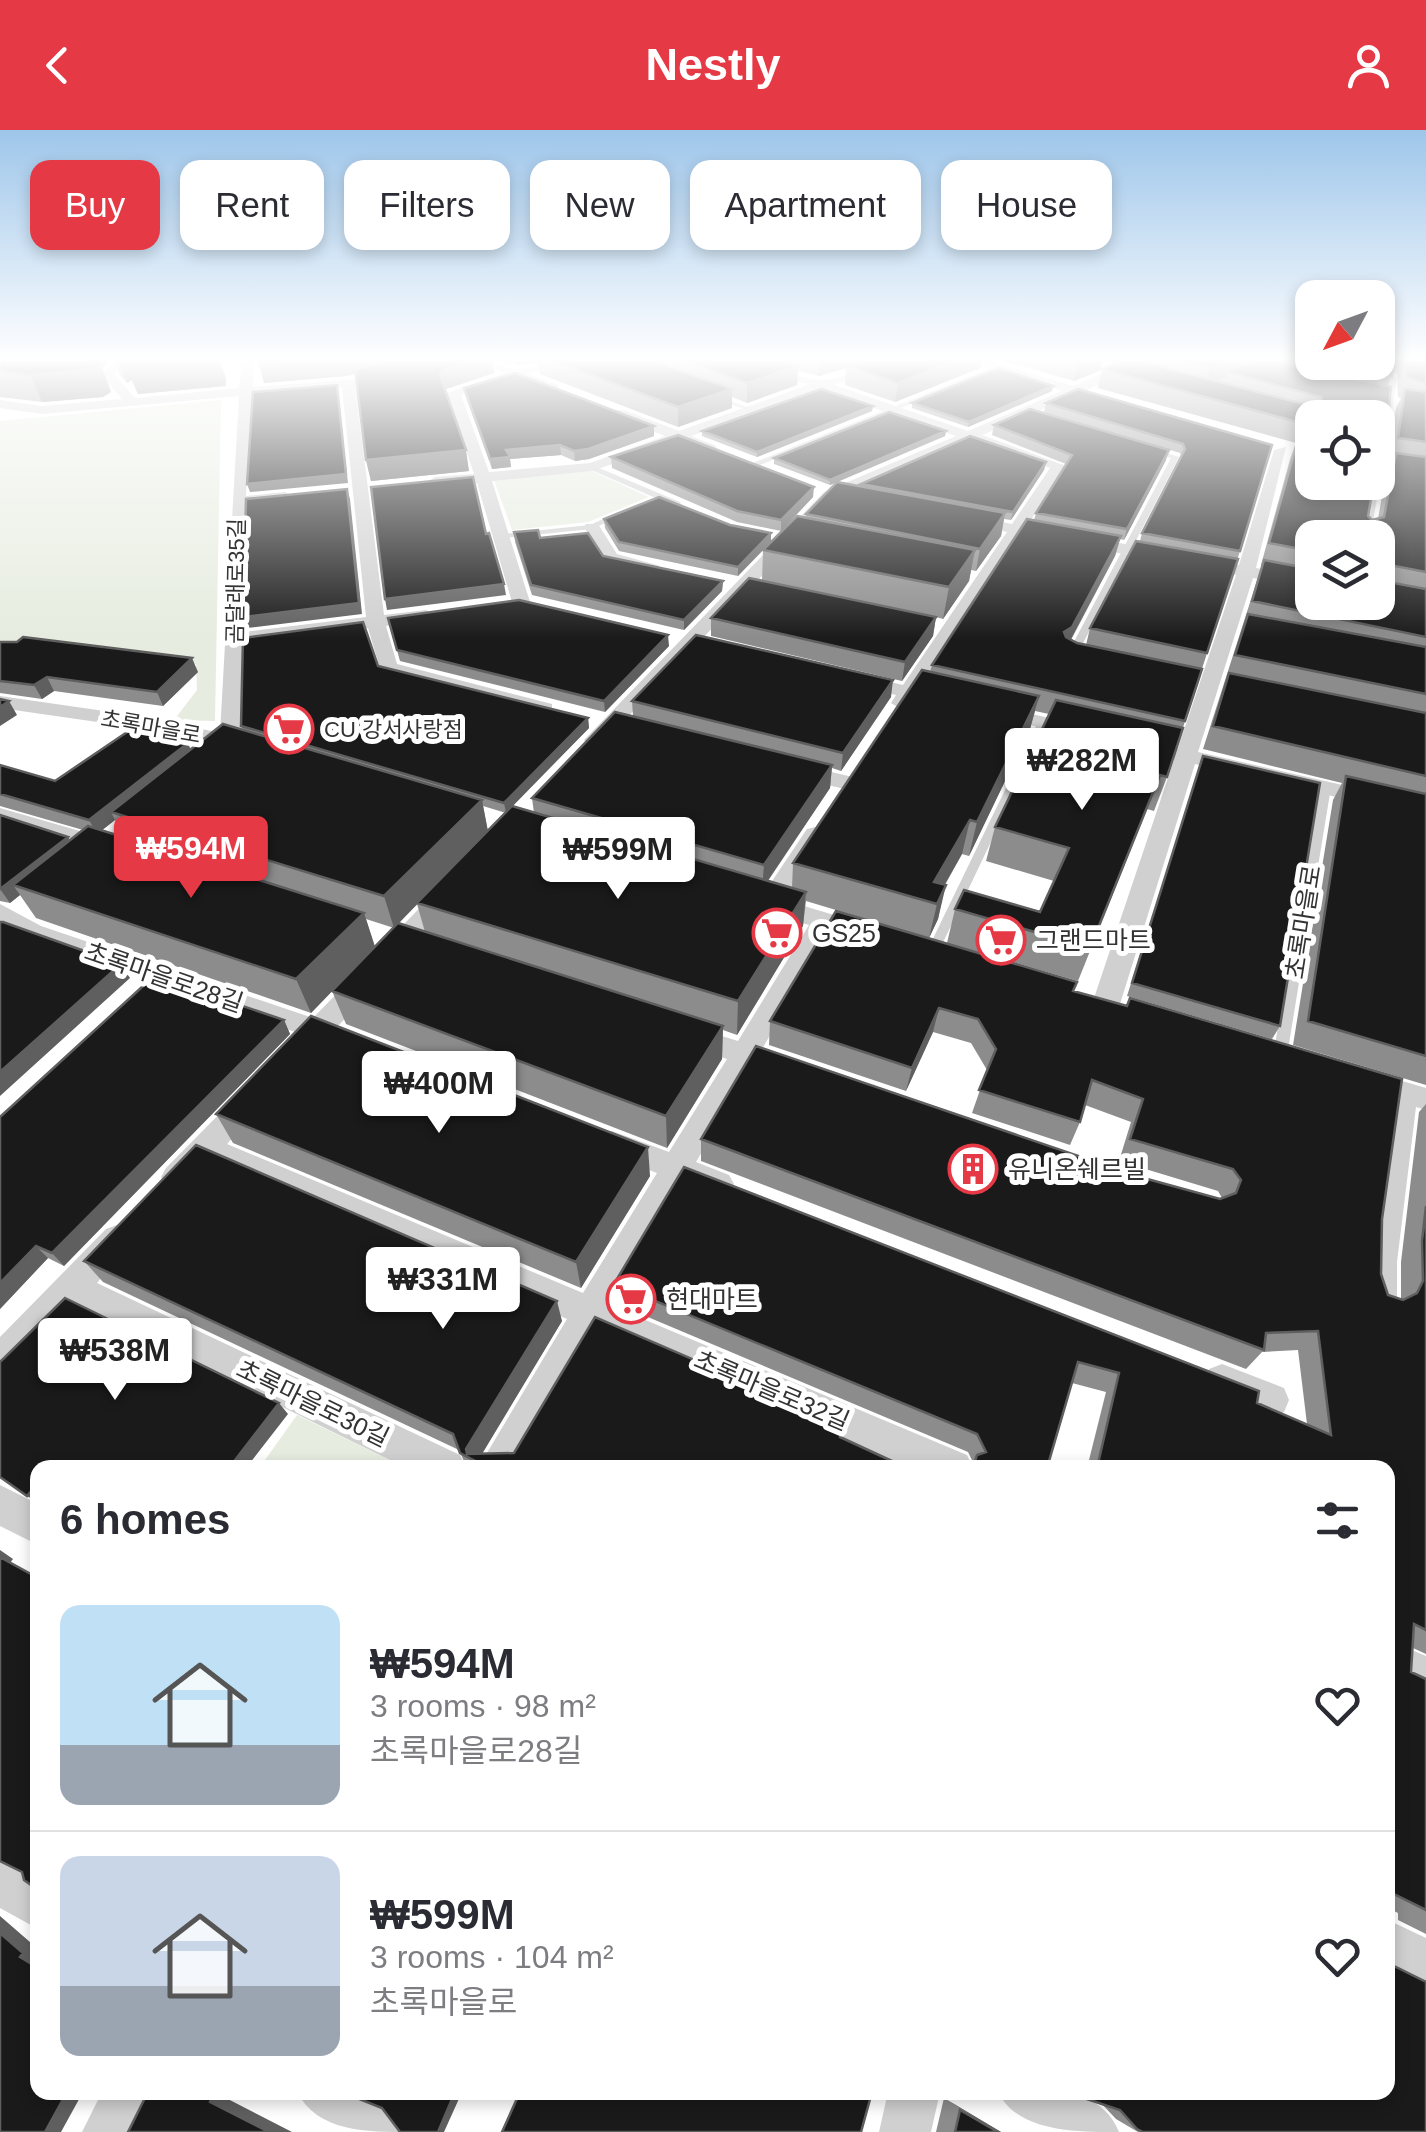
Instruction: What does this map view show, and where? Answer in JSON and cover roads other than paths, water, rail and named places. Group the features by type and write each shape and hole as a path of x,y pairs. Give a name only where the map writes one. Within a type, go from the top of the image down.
{"street":[{"name":"곰달래로35길","path":"230,745 242,451"},
{"path":"356,451 376,621 388,668 601,722"},
{"path":"473,451 503,536 521,604"},
{"path":"413,484 592,466 634,451"},
{"path":"717,451 767,471"},
{"path":"585,750 601,722 690,641 744,585 788,538 822,492 927,451"},
{"path":"889,722 942,628 977,576 1016,530 1058,466 1017,451"},
{"path":"1106,1004 1208,684 1237,630 1246,572 1289,451"},
{"path":"1395,472 1426,472"},
{"path":"822,492 868,502"},
{"path":"238,502 308,494"},
{"path":"942,516 1295,581"},
{"path":"592,527 612,558 668,570"},
{"path":"236,640 449,612"},
{"path":"836,675 1426,810"},
{"name":"초록마을로","path":"0,702 153,724 207,736 267,756"},
{"path":"202,767 230,745"},
{"path":"769,904 844,791 775,765"},
{"path":"0,815 97,852 142,858"},
{"path":"97,852 133,823"},
{"path":"0,1362 318,1030 392,940 470,871"},
{"path":"732,894 923,950"},
{"name":"초록마을로28길","path":"10,917 32,932 318,1030"},
{"path":"502,1460 824,921"},
{"path":"392,940 440,955"},
{"path":"128,1001 156,975"},
{"path":"668,1029 816,1075"},
{"path":"318,1030 354,1043"},
{"path":"1333,1071 1415,1095 1381,1262 1380,1301"},
{"path":"586,1133 748,1196"},
{"path":"205,1148 590,1312"},
{"name":"초록마을로30길","path":"72,1286 431,1460"},
{"name":"초록마을로32길","path":"590,1312 935,1460"},
{"path":"1198,1371 1271,1400"},
{"path":"0,1504 30,1521"},
{"path":"1395,1664 1426,1678"},
{"path":"0,1880 30,1899"},
{"path":"1395,1948 1426,1964"},
{"path":"108,2132 126,2100"},
{"path":"335,2100 385,2132"},
{"path":"904,2132 912,2100"},
{"path":"1038,2100 1093,2132"}],"lane":[{"path":"752,465 786,451"},
{"path":"1082,657 1125,550 1174,457 1155,451"},
{"path":"592,466 679,505"},
{"path":"644,505 661,497"},
{"path":"503,536 592,527 626,512"},
{"path":"923,950 1043,722"},
{"name":"초록마을로","path":"1281,1056 1325,787"}],"place":[{"name":"CU 강서사랑점","path":"289,729"},
{"name":"GS25","path":"777,933"},
{"name":"그랜드마트","path":"1001,940"},
{"name":"유니온쉐르빌","path":"973,1169"},
{"name":"현대마트","path":"631,1299"}]}
